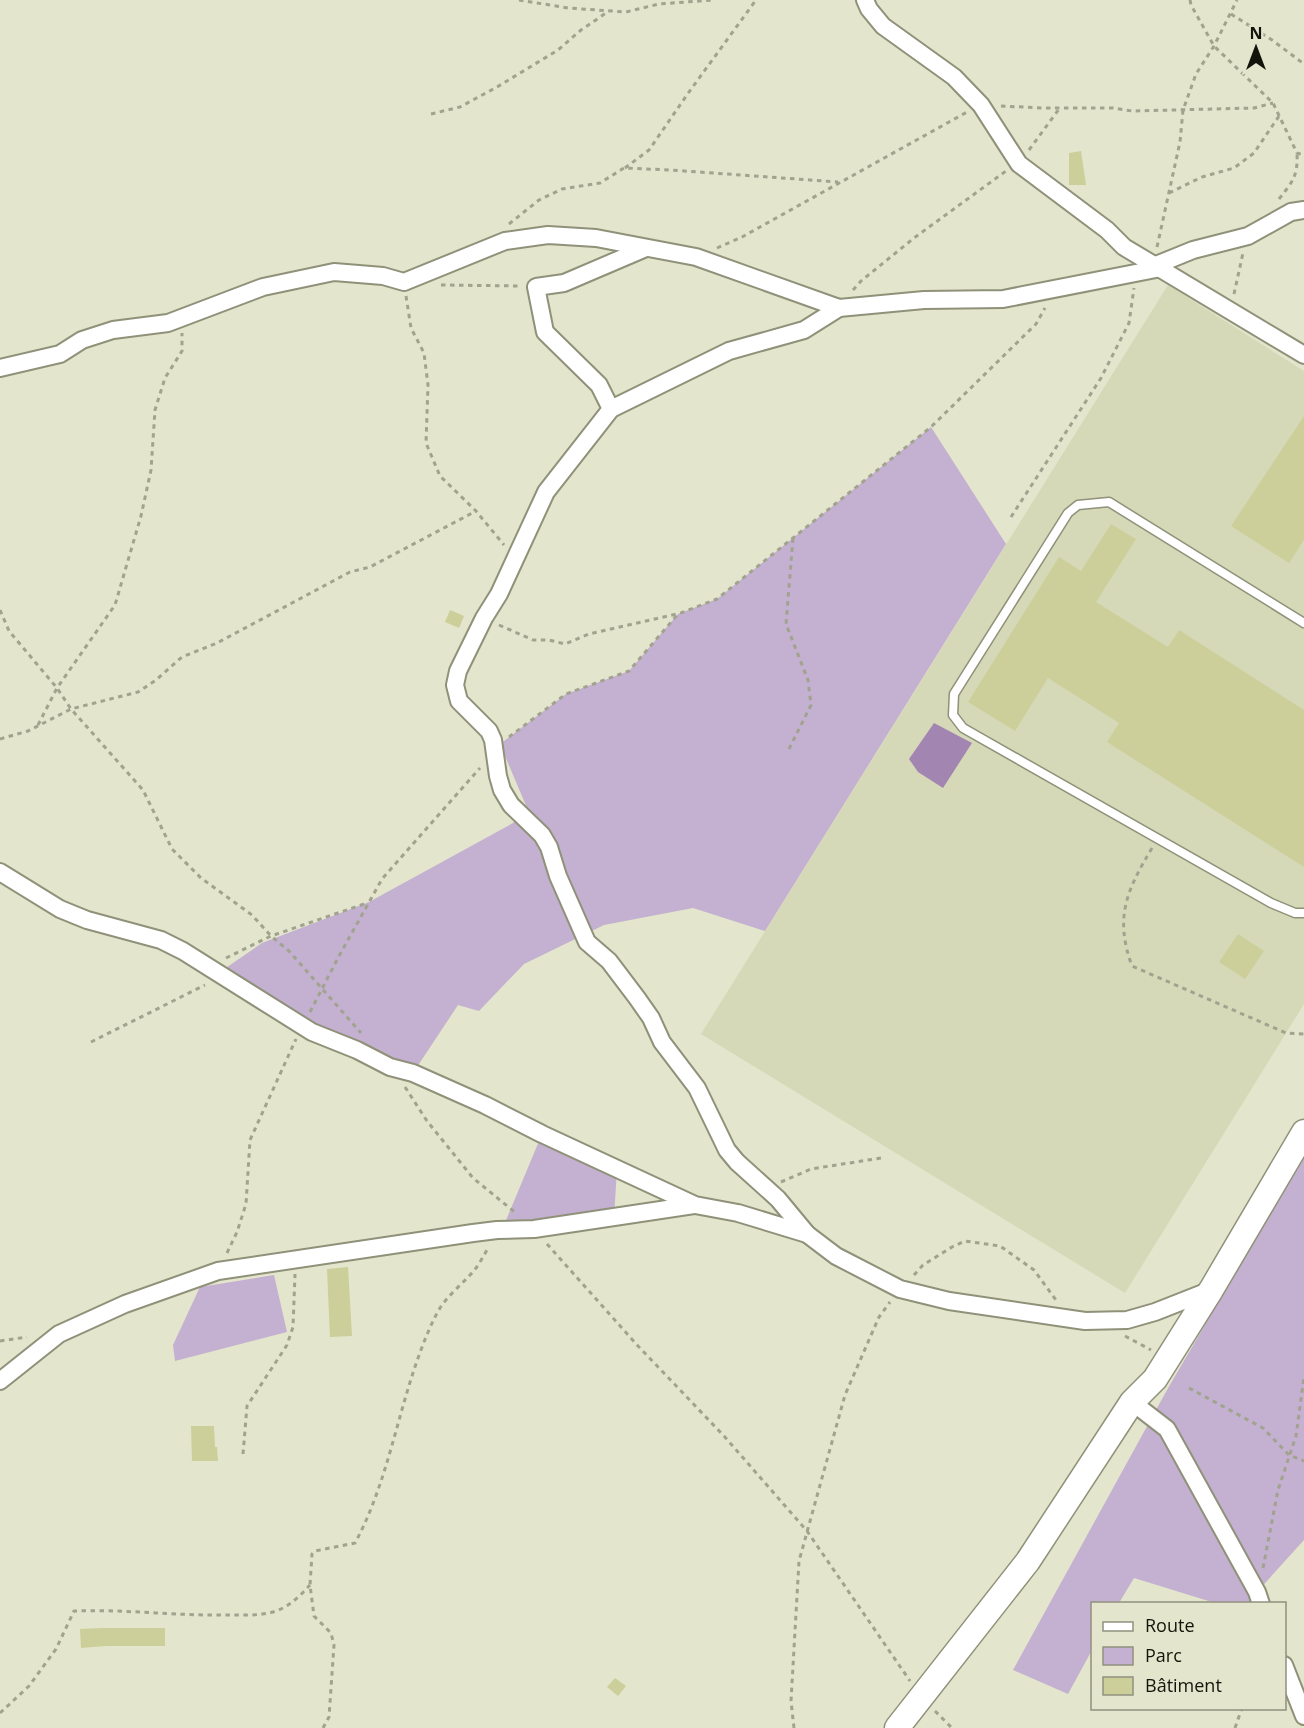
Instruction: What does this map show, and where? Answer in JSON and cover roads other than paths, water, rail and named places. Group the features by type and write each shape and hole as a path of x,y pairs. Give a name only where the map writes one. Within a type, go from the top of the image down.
{"street":[{"path":"865,0 869,9 883,26 954,77 981,105 1016,161 1107,230 1124,247 1304,355"},
{"path":"0,368 60,354 82,340 112,330 168,323 263,287 334,272 383,276 404,282 505,241 548,235 596,238 696,257 839,308 924,300 1003,299 1137,274 1193,250 1248,236 1291,212 1304,210"},
{"path":"611,409 599,385 545,332 536,287 564,283 646,248"},
{"path":"839,308 804,330 729,351 611,409 546,492 516,560 458,671 455,685 459,701 489,731 496,749 498,776 502,790 511,805 542,835 549,847 558,876 587,942 609,961 646,1011 662,1042 698,1088 727,1150 754,1179 767,1187 807,1234 836,1256 900,1289 949,1301 1070,1319 1127,1320 1212,1290"},
{"path":"0,872 60,909 87,920 161,940 216,971 302,1027 357,1050 390,1067 413,1073 485,1105 695,1205 738,1213 807,1234"},
{"path":"897,1728 1028,1561 1132,1402 1155,1379 1212,1290 1304,1132"},
{"path":"0,1381 59,1334 125,1304 218,1270 497,1230 534,1229 695,1205"},
{"path":"1132,1402 1167,1429 1259,1598"},
{"path":"1286,1670 1304,1716"}],"lane":[{"path":"1304,622 1109,502 1078,505 1068,513 954,694 953,715 963,728 1271,903 1295,913 1304,913"}]}
